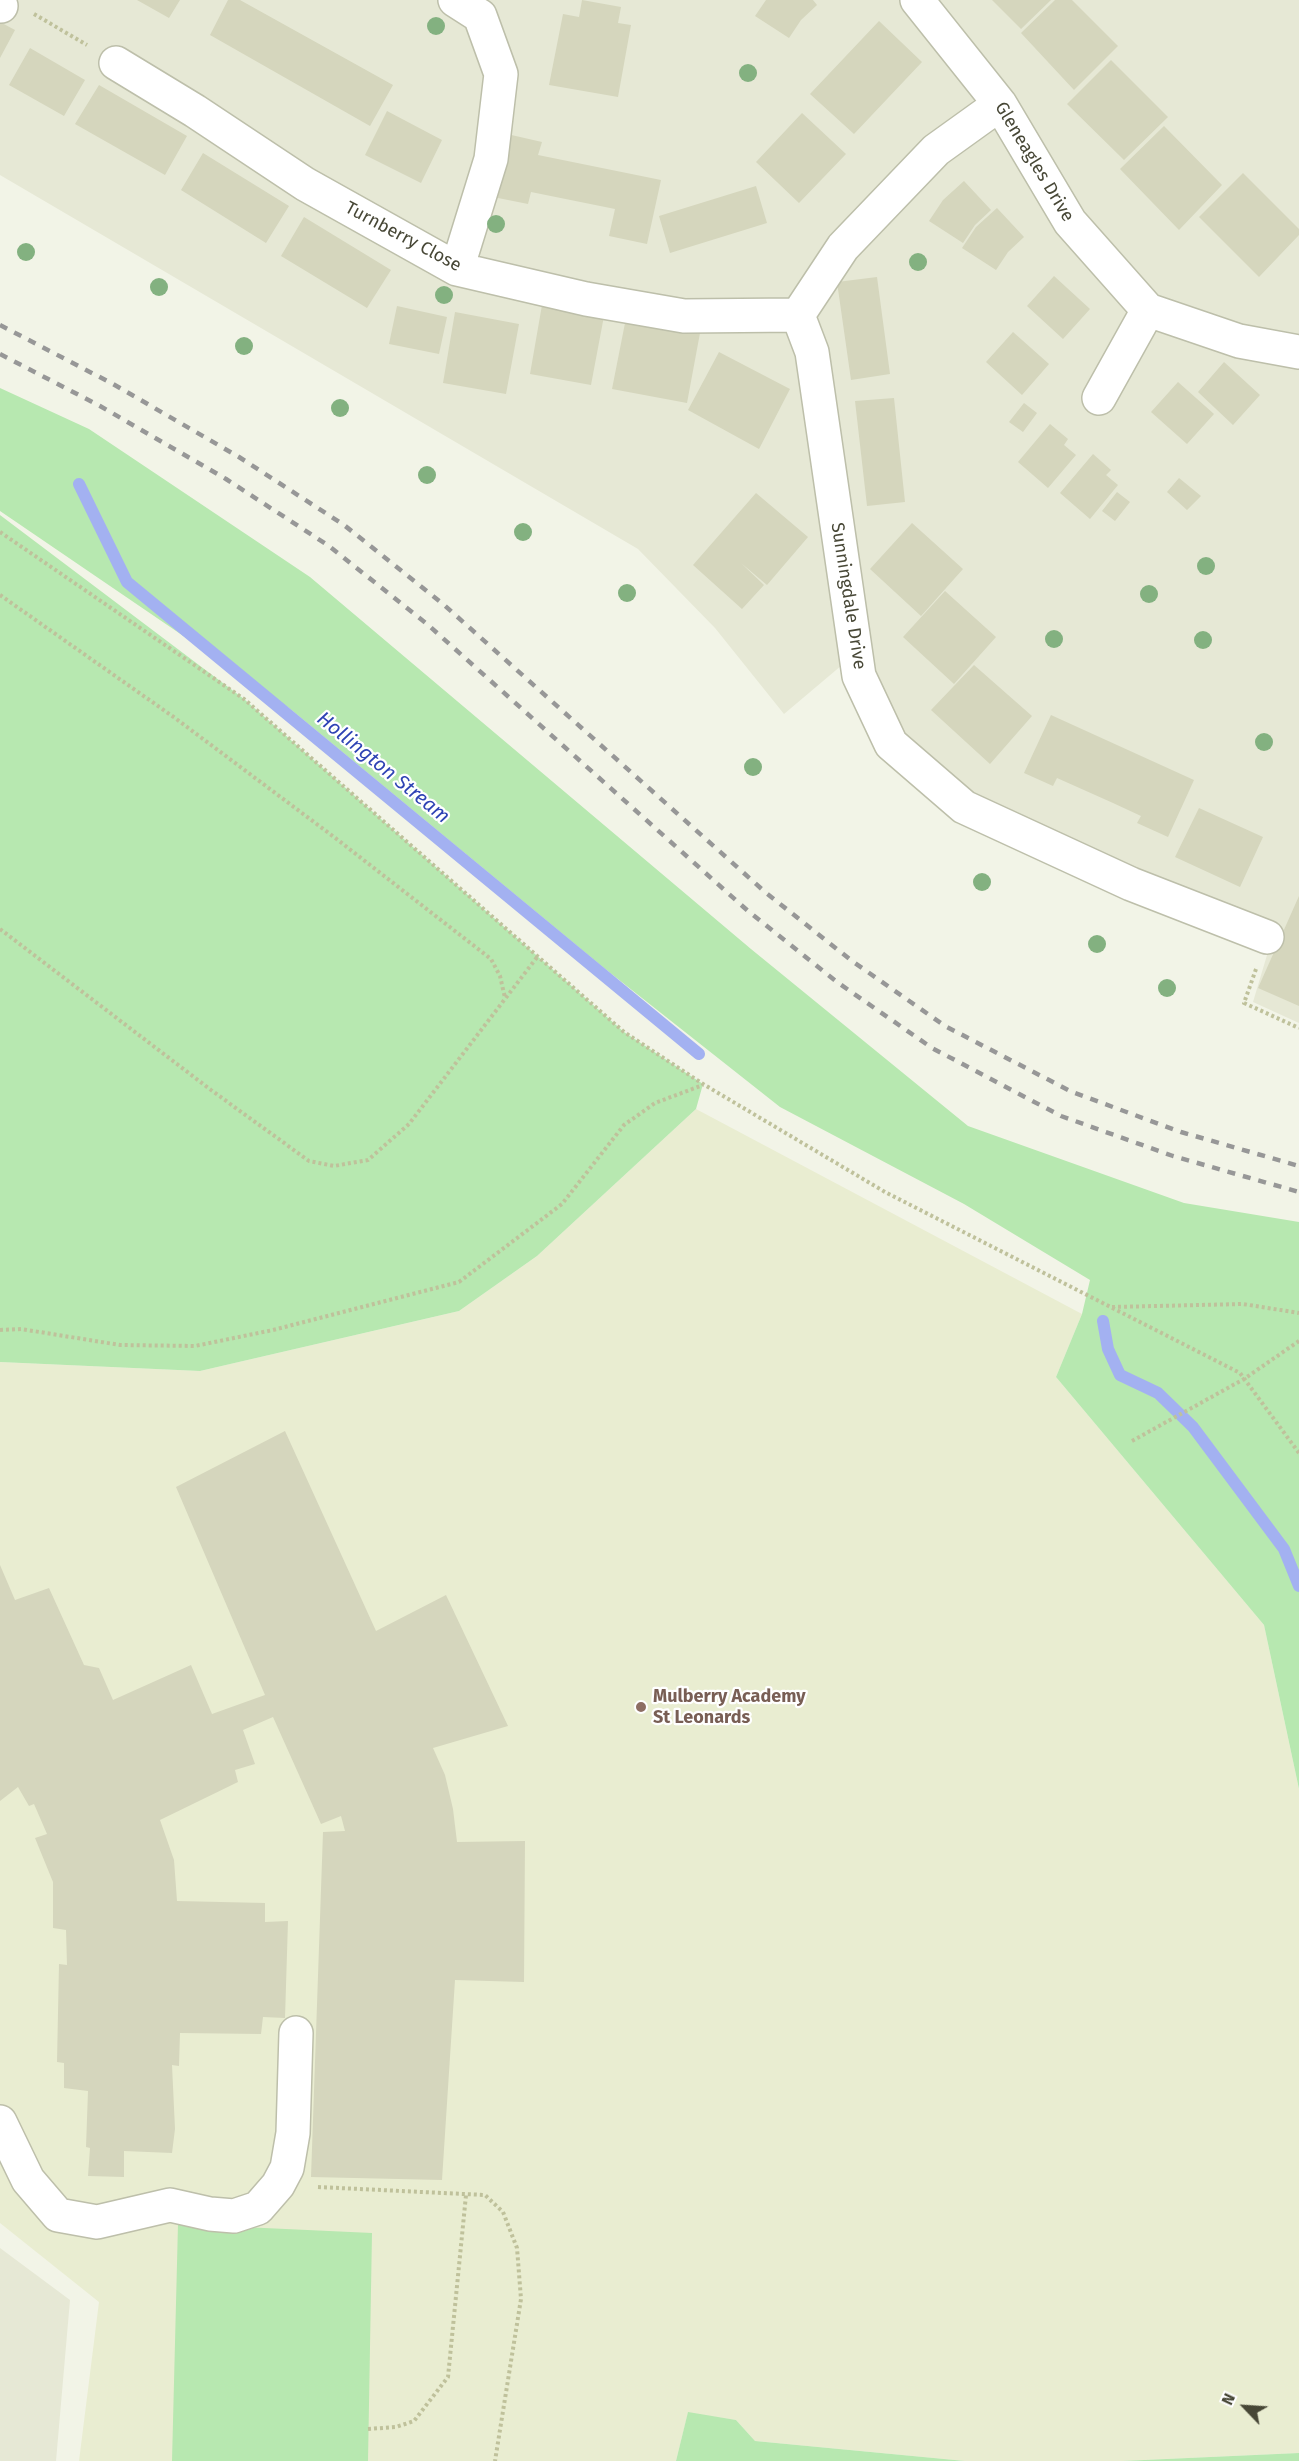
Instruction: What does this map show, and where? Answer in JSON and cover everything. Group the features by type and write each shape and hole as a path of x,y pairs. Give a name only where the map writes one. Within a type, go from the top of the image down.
{"street":[{"path":"455,0 480,16 501,74 491,159 458,269"},
{"name":"Gleneagles Drive","path":"917,0 1000,104 1070,222 1148,310 1239,341 1299,352"},
{"name":"Turnberry Close","path":"116,63 195,111 305,184 458,269 586,299 684,316 798,315"},
{"path":"798,315 843,247 936,150 1000,104"},
{"path":"1099,398 1148,310"},
{"name":"Sunningdale Drive","path":"798,315 812,352 859,676 891,744 963,807 1131,884 1267,937"},
{"path":"0,2122 28,2180 58,2215 97,2222 170,2205 210,2214 234,2216 258,2208 278,2185 286,2168 293,2133 296,2033"}],"path":[{"path":"1,6 37,14 116,63"},
{"path":"0,532 244,699 624,1032 703,1084 885,1192 1240,1373 1299,1453"},
{"path":"0,595 176,718 491,959 500,976 505,999"},
{"path":"0,928 211,1090 309,1161 334,1166 368,1160 409,1124 538,956"},
{"path":"1267,937 1244,1003 1299,1028"},
{"path":"0,1330 21,1329 120,1345 195,1346 273,1330 459,1282 562,1204 624,1125 655,1102 703,1084"},
{"path":"1111,1307 1243,1304 1299,1313"},
{"path":"1132,1442 1244,1379 1299,1341"},
{"path":"278,2185 485,2195 503,2212 518,2248 521,2298 495,2461"},
{"path":"368,2429 396,2427 414,2421 448,2377 466,2195"}],"shaded area":[{"path":"0,0 1299,0 1299,1023 1253,1002 1273,935 976,806 899,742 861,649 784,714 715,628 638,549 0,175"},
{"name":"Mulberry Academy St Leonards","path":"696,1109 1082,1314 1056,1377 1264,1625 1299,1789 1299,2453 1122,2461 965,2461 755,2441 736,2420 688,2413 676,2461 79,2461 99,2302 0,2223 0,1362 200,1371 459,1311 537,1256"},
{"path":"0,2248 70,2300 56,2461 0,2461"}],"green space":[{"path":"0,388 89,429 310,577 751,949 968,1126 1184,1203 1299,1222 1299,1789 1264,1625 1056,1377 1082,1314 1090,1280 964,1204 780,1107 604,968 289,708 0,511"},
{"path":"0,515 244,699 624,1032 703,1084 696,1109 537,1256 459,1311 200,1371 0,1362"},
{"path":"178,2224 372,2233 368,2461 172,2461"},
{"path":"688,2412 736,2420 755,2441 965,2461 676,2461"},
{"path":"1299,2453 1299,2461 1122,2461"}],"building":[{"path":"137,0 180,0 169,18"},
{"path":"228,0 240,0 393,85 370,126 210,35"},
{"path":"582,0 621,7 618,23 631,25 618,97 549,85 563,14 579,17"},
{"path":"766,0 813,0 817,5 801,20 789,38 755,16"},
{"path":"992,0 1051,0 1021,29"},
{"path":"1055,0 1072,0 1118,46 1074,90 1021,33"},
{"path":"879,21 922,62 854,134 810,94"},
{"path":"0,22 15,30 0,58"},
{"path":"30,48 85,80 64,116 9,85"},
{"path":"1111,60 1168,117 1124,160 1067,104"},
{"path":"99,85 187,136 165,175 75,124"},
{"path":"387,111 442,140 421,183 365,155"},
{"path":"802,113 846,154 799,203 756,162"},
{"path":"1164,126 1222,185 1179,230 1120,169"},
{"path":"507,134 542,142 538,155 661,180 647,244 609,236 615,209 531,192 528,204 493,197"},
{"path":"203,153 289,206 266,243 181,190"},
{"path":"1243,173 1299,229 1299,235 1259,277 1199,217"},
{"path":"964,181 991,210 975,225 963,243 929,221 943,200"},
{"path":"756,186 767,223 670,253 659,216"},
{"path":"997,208 1024,237 1008,252 996,270 962,248 976,227"},
{"path":"304,217 391,270 367,308 281,256"},
{"path":"1054,276 1090,309 1063,339 1027,306"},
{"path":"877,277 890,374 851,380 837,282"},
{"path":"542,305 604,316 591,385 530,374"},
{"path":"397,306 447,317 439,354 389,344"},
{"path":"455,312 519,324 506,394 443,383"},
{"path":"626,318 700,333 687,403 612,389"},
{"path":"1013,332 1049,364 1022,395 986,362"},
{"path":"719,352 790,389 759,449 688,410"},
{"path":"1224,362 1260,395 1233,425 1198,392"},
{"path":"1178,382 1214,414 1187,444 1151,412"},
{"path":"894,398 905,502 867,506 855,401"},
{"path":"1024,403 1037,413 1023,432 1009,422"},
{"path":"1050,424 1068,439 1064,445 1076,455 1048,488 1018,462"},
{"path":"1093,454 1111,470 1106,475 1118,485 1090,519 1060,493"},
{"path":"1179,478 1201,496 1187,510 1167,492"},
{"path":"1117,492 1130,502 1115,521 1102,511"},
{"path":"756,493 808,537 767,585 741,563 764,585 742,609 693,565"},
{"path":"912,523 963,569 921,616 870,569"},
{"path":"945,591 996,637 954,684 903,637"},
{"path":"974,665 1032,716 990,764 931,710"},
{"path":"1051,715 1194,780 1168,837 1137,823 1141,816 1057,778 1053,786 1024,773"},
{"path":"1199,808 1263,837 1240,887 1175,857"},
{"path":"1299,896 1299,1006 1258,988"},
{"path":"285,1431 376,1631 446,1595 508,1726 433,1748 445,1775 453,1809 457,1842 525,1841 524,1982 455,1980 442,2180 311,2177 323,1832 345,1831 341,1816 321,1824 273,1717 243,1730 255,1764 235,1770 238,1782 160,1820 174,1860 177,1901 265,1903 265,1922 288,1921 285,2018 263,2017 261,2034 180,2033 179,2066 172,2065 175,2129 172,2153 124,2151 124,2177 88,2176 90,2148 86,2147 88,2091 64,2088 64,2063 57,2062 59,1964 67,1965 66,1930 53,1928 53,1882 35,1838 47,1834 34,1804 29,1806 18,1787 0,1801 0,1565 15,1600 49,1588 84,1665 99,1668 113,1700 191,1665 212,1714 265,1695 176,1487"}],"waterway":[{"name":"Hollington Stream","path":"79,484 127,582 699,1054"},
{"name":"Hollington Stream","path":"1103,1321 1108,1349 1120,1375 1158,1393 1193,1427 1284,1549 1299,1586"}],"railway":[{"path":"0,325 113,384 239,457 344,525 443,604 765,892 852,961 945,1026 1072,1092 1181,1132 1299,1166"},
{"path":"0,354 100,406 226,479 329,546 427,624 748,911 837,982 932,1048 1061,1116 1173,1156 1299,1192"}],"place":[{"name":"Mulberry Academy St Leonards","path":"641,1707"}]}
